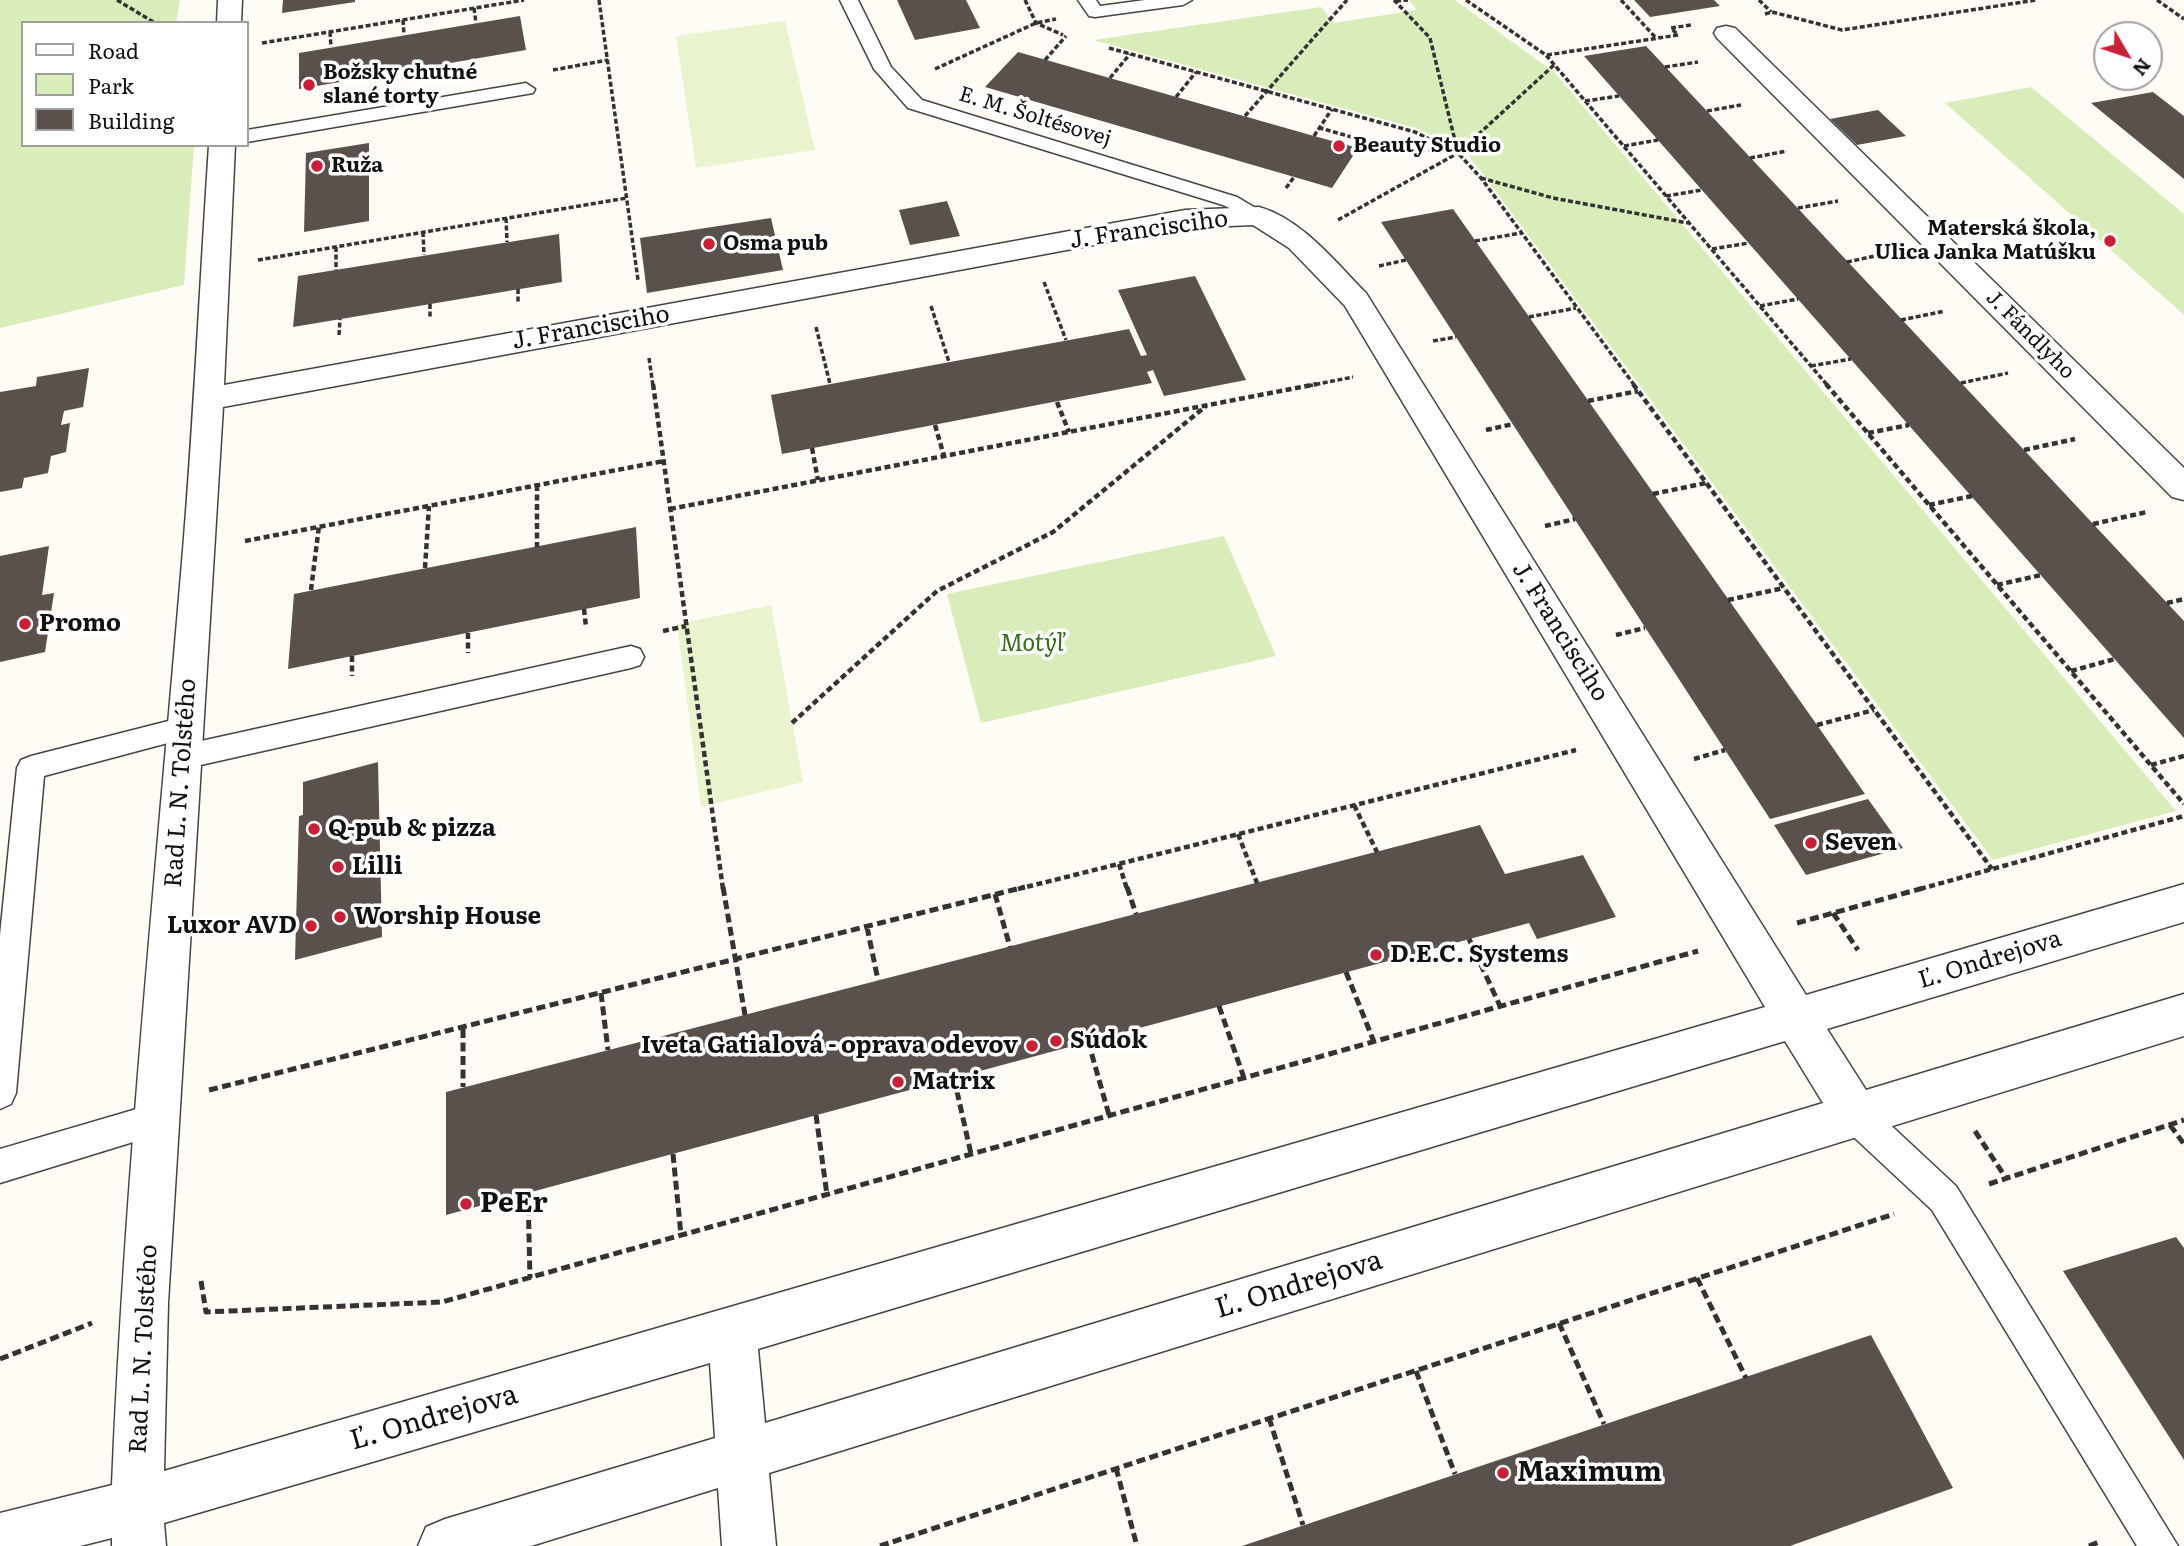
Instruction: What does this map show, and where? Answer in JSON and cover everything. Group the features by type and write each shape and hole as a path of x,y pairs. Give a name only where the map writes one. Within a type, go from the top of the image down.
{"street":[{"path":"229,21 230,0"},
{"name":"J. Fándlyho","path":"1726,33 2184,488"},
{"name":"Rad L. N. Tolstého","path":"138,1525 144,1303 183,742 200,549 222,147"},
{"name":"J. Francisciho","path":"209,399 1185,219 1259,216 1299,242 1356,300 1796,1017"},
{"name":"Ľ. Ondrejova","path":"0,1540 138,1525 732,1332 2184,903"},
{"name":"Ľ. Ondrejova","path":"444,1546 2184,1015"},
{"path":"1796,1017 1855,1115"},
{"path":"732,1332 749,1546"}],"lane":[{"name":"E. M. Šoltésovej","path":"849,0 878,65 896,88 915,104 1230,201 1259,216"},
{"path":"1091,6 1182,0"},
{"path":"248,136 526,89"},
{"path":"0,1093 31,768 631,657"},
{"path":"0,1167 158,1111"},
{"path":"1855,1115 1944,1198 2159,1546"}],"path":[{"path":"117,0 152,21"},
{"path":"258,44 524,0"},
{"path":"599,0 733,960 745,1015"},
{"path":"1025,0 1036,23 1066,36 1045,60"},
{"path":"1245,116 1264,90 1347,0"},
{"path":"1395,1 1408,0"},
{"path":"1466,0 1546,55 2184,804"},
{"path":"1621,0 1657,38"},
{"path":"1759,0 1772,12"},
{"path":"1759,15 1772,12 1842,30 2036,0"},
{"path":"2157,0 2184,19"},
{"path":"1395,1 1430,38 1458,153"},
{"path":"896,88 1036,23 1091,6"},
{"path":"474,8 476,23"},
{"path":"403,20 404,35"},
{"path":"1546,55 1678,35 1671,28 1696,24"},
{"path":"330,32 331,47"},
{"path":"1105,47 1415,132 1458,153 1481,178 1992,869"},
{"path":"1110,78 1130,54"},
{"path":"526,89 523,75 608,60"},
{"path":"1665,67 1686,64"},
{"path":"1299,242 1458,153 1554,65"},
{"path":"1176,97 1196,72"},
{"path":"1585,101 1619,96"},
{"path":"1707,111 1727,108"},
{"path":"1314,136 1332,109"},
{"path":"1320,128 1383,146 1458,153"},
{"path":"1624,146 1658,141"},
{"path":"1750,158 1772,154"},
{"path":"1285,188 1294,177"},
{"path":"1481,178 1553,198 1689,223"},
{"path":"1666,196 1702,190"},
{"path":"216,267 627,198"},
{"path":"1798,208 1820,204"},
{"path":"506,218 507,242"},
{"path":"423,232 424,256"},
{"path":"1475,241 1521,233"},
{"path":"1712,250 1749,243"},
{"path":"336,247 336,270"},
{"path":"1030,247 1066,341"},
{"path":"1847,262 1869,257"},
{"path":"1384,265 1406,260"},
{"path":"920,268 949,362"},
{"path":"806,289 830,384"},
{"path":"1760,306 1798,299"},
{"path":"1529,317 1577,308"},
{"path":"1901,320 1925,315"},
{"path":"339,340 340,319"},
{"path":"1431,341 1456,337"},
{"path":"1811,366 1851,359"},
{"path":"670,509 1398,369"},
{"path":"1961,383 1985,378"},
{"path":"1588,401 1638,391"},
{"path":"1057,401 1069,432"},
{"path":"792,723 937,591 1053,532 1207,405"},
{"path":"1488,429 1513,424"},
{"path":"935,425 944,456"},
{"path":"1868,433 1909,425"},
{"path":"2024,450 2049,445"},
{"path":"812,448 818,480"},
{"path":"200,549 664,461"},
{"path":"1653,494 1706,483"},
{"path":"537,485 537,547"},
{"path":"1929,505 1972,496"},
{"path":"425,568 429,506"},
{"path":"2093,524 2119,519"},
{"path":"1549,525 1575,520"},
{"path":"311,590 319,526"},
{"path":"1997,585 2041,575"},
{"path":"1728,600 1784,588"},
{"path":"2167,603 2184,599"},
{"path":"1618,635 1645,628"},
{"path":"352,656 352,687"},
{"path":"2071,671 2115,659"},
{"path":"1817,725 1874,710"},
{"path":"158,1111 463,1028 1625,737"},
{"path":"1696,758 1725,750"},
{"path":"2150,765 2184,756"},
{"path":"1354,805 1377,852"},
{"path":"0,1359 203,1280 206,1312 442,1302 2184,816"},
{"path":"1238,834 1257,883"},
{"path":"1119,864 1136,914"},
{"path":"995,894 1010,947"},
{"path":"866,927 878,980"},
{"path":"1469,939 1500,1006"},
{"path":"1346,972 1374,1042"},
{"path":"601,993 608,1050"},
{"path":"1219,1006 1244,1078"},
{"path":"463,1028 463,1087"},
{"path":"1088,1041 1110,1115"},
{"path":"954,1078 971,1154"},
{"path":"816,1115 827,1195"},
{"path":"880,1546 2184,1120"},
{"path":"2170,1125 2184,1144"},
{"path":"673,1154 681,1235"},
{"path":"528,1193 530,1278"},
{"path":"1697,1278 1746,1378"},
{"path":"1559,1323 1604,1424"},
{"path":"1416,1371 1455,1474"},
{"path":"1269,1418 1303,1525"},
{"path":"1116,1468 1137,1546"}],"green space":[{"path":"0,0 180,0 176,21 21,21 21,147 194,147 184,285 0,328"},
{"path":"1409,0 1455,0 1555,73 2176,811 1993,860 1467,153 1419,129 1093,40 1321,7 1334,23 1417,10"},
{"path":"785,21 815,150 696,168 676,36"},
{"path":"2031,87 2184,214 2184,315 1945,103"},
{"name":"Motýľ","path":"1224,536 1276,656 981,723 947,594"},
{"path":"771,605 803,782 701,807 677,624"}],"building":[{"path":"283,0 355,0 355,2 282,13"},
{"path":"897,0 966,0 980,28 915,40"},
{"path":"1634,0 1714,0 1720,6 1650,17"},
{"path":"520,16 526,50 299,89 299,53"},
{"path":"1646,46 2184,621 2184,738 1584,56"},
{"path":"1018,52 1358,148 1332,188 985,87"},
{"path":"2153,92 2184,116 2184,179 2091,103"},
{"path":"1878,110 1906,136 1857,145 1830,119"},
{"path":"369,143 369,221 304,232 306,153"},
{"path":"947,201 960,236 910,245 899,210"},
{"path":"1453,209 1865,794 1770,819 1381,222"},
{"name":"Osma pub","path":"771,218 783,270 647,293 640,238"},
{"path":"559,234 562,282 293,327 298,276"},
{"path":"1195,276 1246,380 1164,396 1153,370 1147,372 1152,383 782,454 771,395 1129,329 1141,356 1147,355 1118,290"},
{"path":"89,368 83,407 64,411 61,425 70,423 66,452 51,456 48,473 24,478 22,488 0,492 0,392 36,386 37,377"},
{"path":"636,527 640,598 288,669 294,594"},
{"name":"Promo","path":"49,546 42,595 54,593 45,652 0,662 0,556"},
{"path":"378,762 382,937 295,960 299,816 303,815 303,782"},
{"path":"1868,799 1903,848 1806,875 1774,825"},
{"path":"1480,825 1505,874 1583,855 1616,917 1537,939 1529,923 446,1215 446,1092"},
{"path":"2176,1237 2184,1248 2184,1460 2063,1271"},
{"path":"1871,1335 1953,1488 1790,1546 1242,1546"}],"place":[{"name":"Božsky chutné slané torty","path":"309,85"},
{"name":"Beauty Studio","path":"1339,146"},
{"name":"Ruža","path":"317,166"},
{"name":"Materská škola, Ulica Janka Matúšku","path":"2110,241"},
{"name":"Osma pub","path":"709,244"},
{"name":"Promo","path":"25,624"},
{"name":"Q-pub & pizza","path":"314,829"},
{"name":"Seven","path":"1811,843"},
{"name":"Lilli","path":"338,867"},
{"name":"Worship House","path":"340,917"},
{"name":"Luxor AVD","path":"311,926"},
{"name":"D.E.C. Systems","path":"1376,955"},
{"name":"Súdok","path":"1056,1041"},
{"name":"Iveta Gatialová - oprava odevov","path":"1032,1046"},
{"name":"Matrix","path":"898,1082"},
{"name":"PeEr","path":"466,1204"},
{"name":"Maximum","path":"1503,1473"}]}
